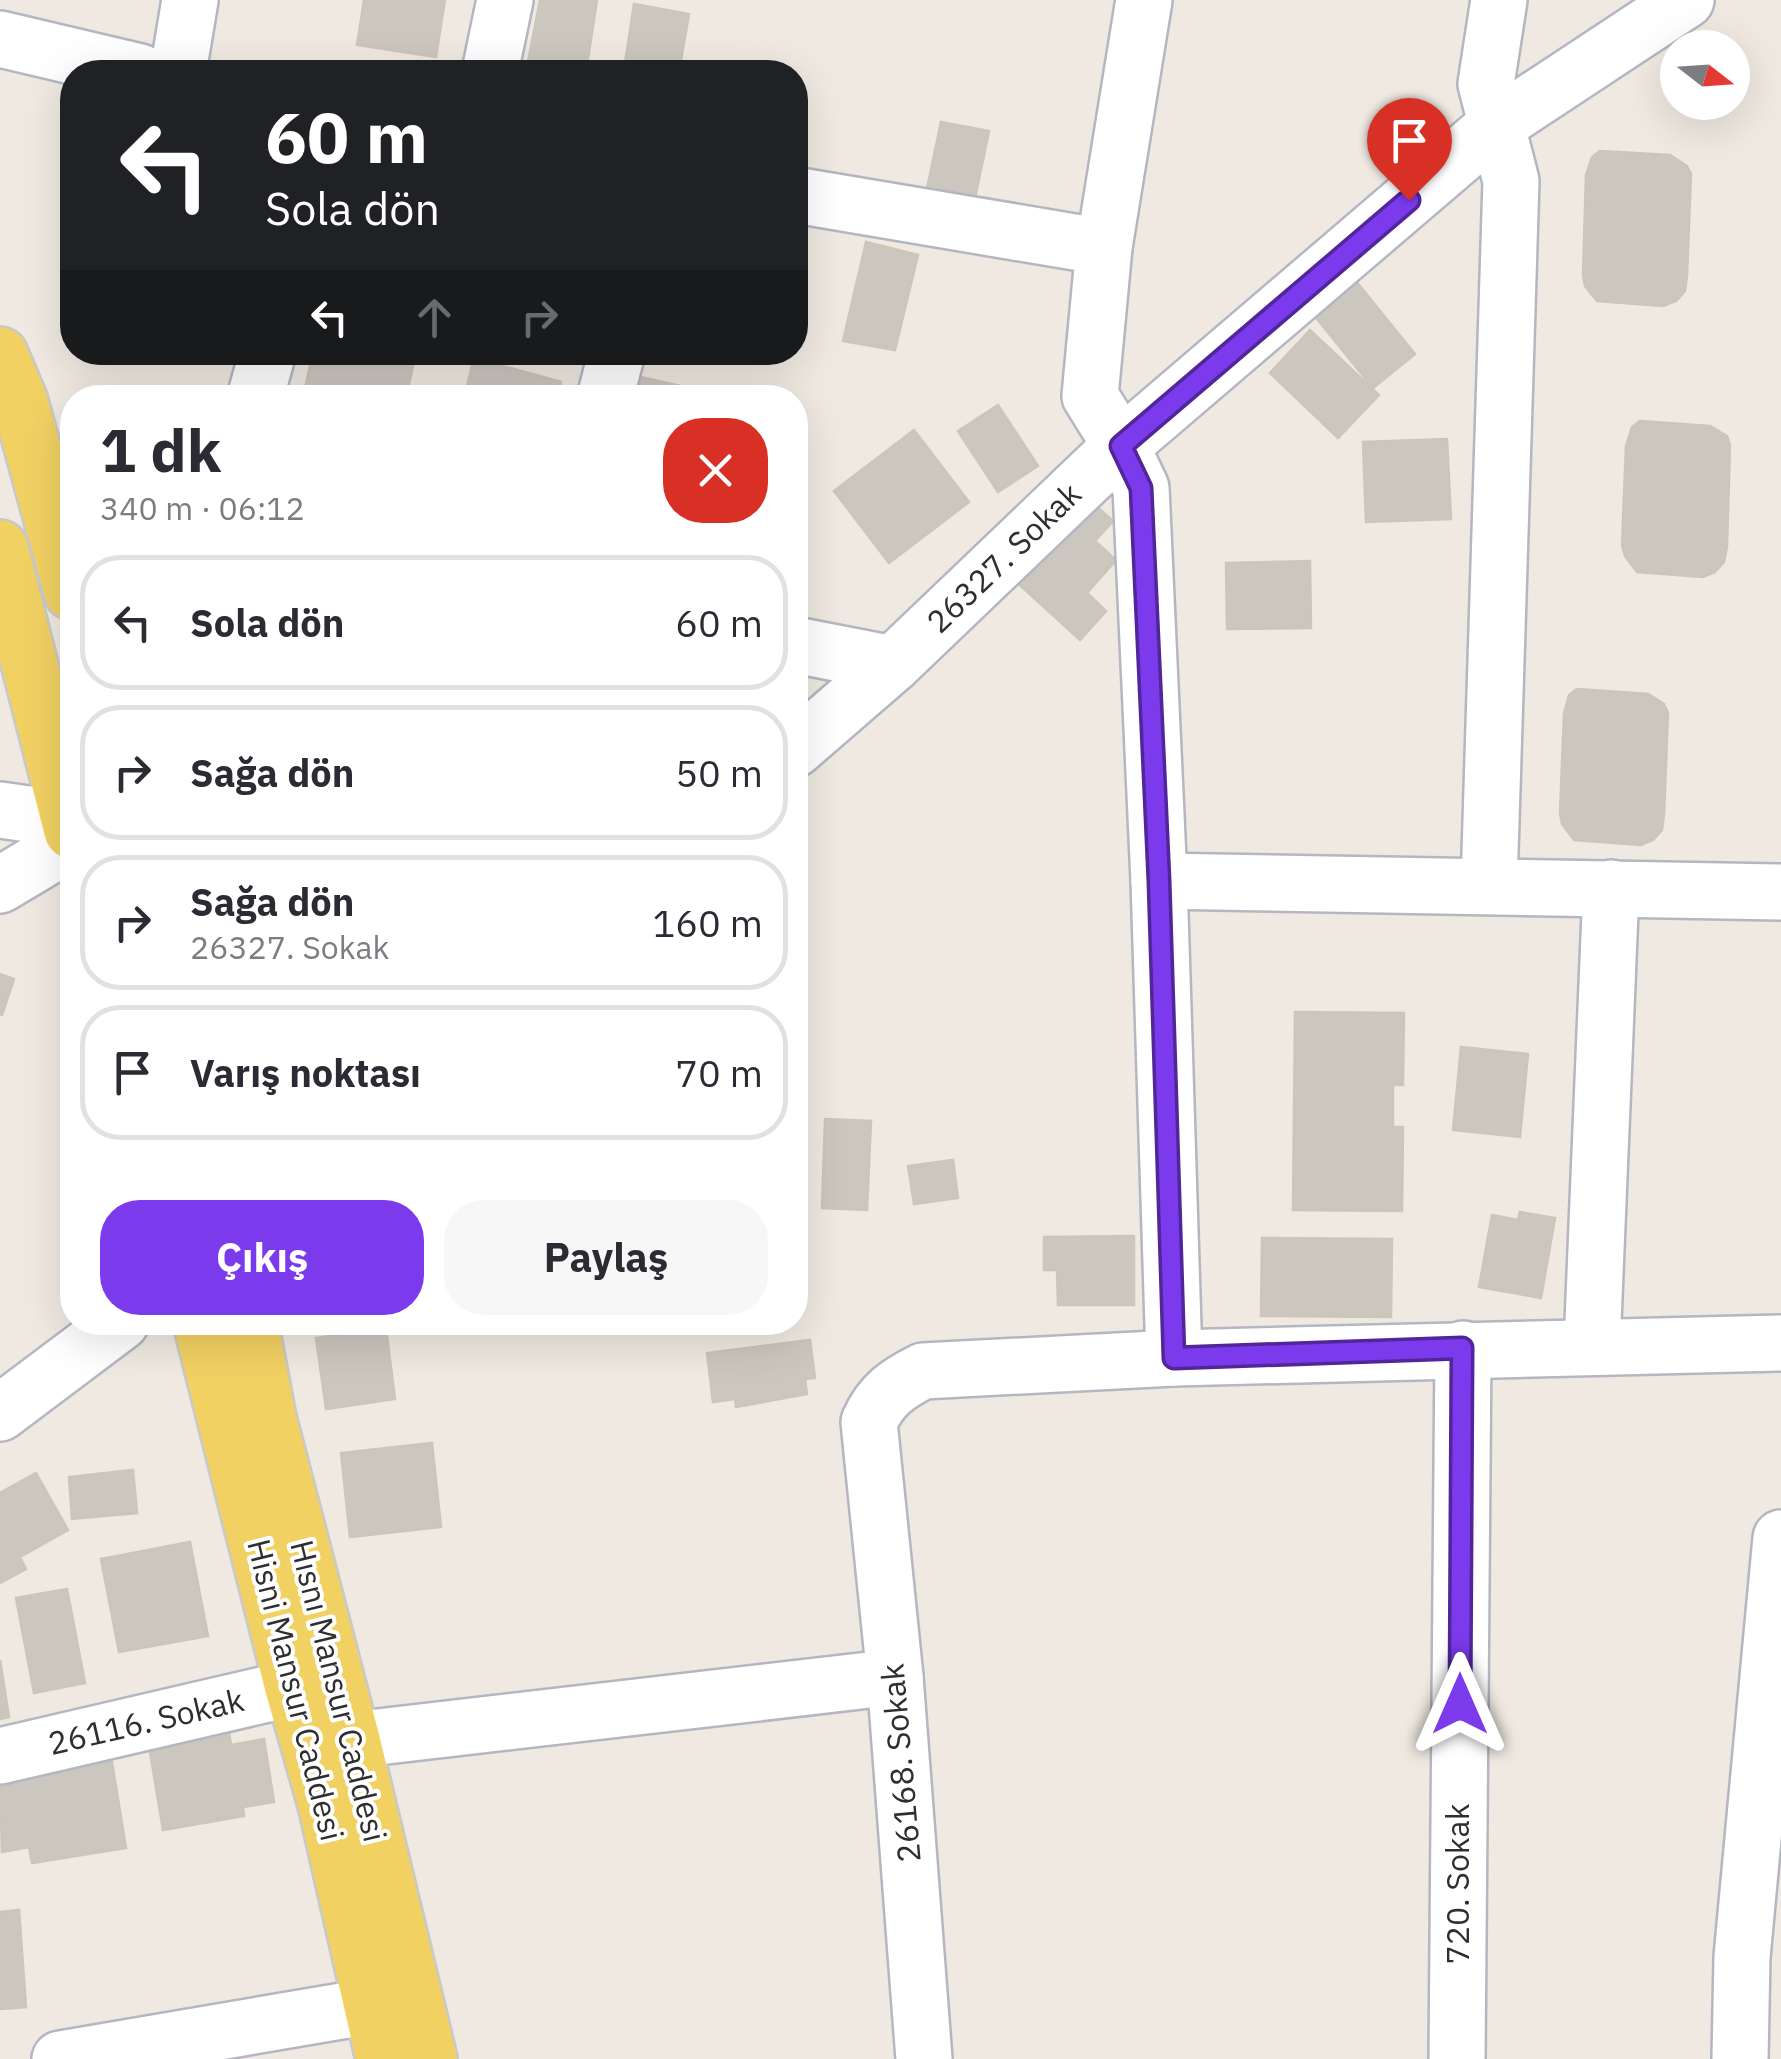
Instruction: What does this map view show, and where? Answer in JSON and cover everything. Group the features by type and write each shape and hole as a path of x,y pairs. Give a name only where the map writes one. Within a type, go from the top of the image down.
{"main road":[{"path":"0,355 60,504"},
{"path":"0,548 60,784"},
{"name":"Hisni Mansur Caddesi","path":"204,1335 326,1804 384,2059"},
{"name":"Hısnı Mansur Caddesi","path":"252,1335 268,1418 352,1740 429,2059"}],"street":[{"path":"180,60 190,0"},
{"path":"492,60 505,0"},
{"path":"1144,0 1104,247 1090,396 1141,488 1159,881 1174,1358 1781,1343"},
{"path":"1489,885 1511,181 1486,84 1499,0"},
{"name":"26327. Sokak","path":"808,738 893,664 1121,446 1495,126 1686,0"},
{"path":"0,39 89,60"},
{"path":"808,197 1104,247"},
{"path":"808,648 893,664"},
{"path":"0,810 60,828"},
{"path":"0,885 60,840"},
{"path":"1159,881 1781,892"},
{"path":"1592,1346 1610,888"},
{"path":"0,1413 104,1335"},
{"name":"720. Sokak","path":"1457,2059 1462,1348"},
{"name":"26168. Sokak","path":"924,2059 895,1677 869,1422 877,1403 895,1384 923,1370 1174,1358"},
{"path":"1740,2059 1742,1957 1781,1538"},
{"path":"352,1740 895,1677"},
{"name":"26116. Sokak","path":"0,1756 293,1688"},
{"path":"60,2059 371,2006"}],"building":[{"path":"364,0 445,0 436,57 357,45"},
{"path":"540,0 597,0 588,60 528,60"},
{"path":"634,4 689,14 681,60 625,60"},
{"path":"941,122 989,131 974,203 926,193"},
{"path":"1600,151 1670,155 1687,166 1691,174 1687,276 1685,291 1676,301 1663,306 1597,301 1585,286 1586,175 1592,157"},
{"path":"866,242 918,255 895,350 843,341"},
{"path":"1355,280 1415,354 1373,388 1313,314"},
{"path":"1310,330 1379,395 1338,438 1270,373"},
{"path":"310,365 413,365 409,385 306,385"},
{"path":"472,365 499,365 561,382 560,385 467,385"},
{"path":"641,377 676,385 639,385"},
{"path":"998,405 1038,466 998,492 958,431"},
{"path":"1640,421 1710,426 1727,436 1727,546 1724,562 1715,572 1703,577 1637,572 1625,556 1622,545 1626,446 1632,427"},
{"path":"914,430 969,502 889,563 834,491"},
{"path":"1447,439 1451,519 1366,522 1363,442"},
{"path":"1085,496 1113,521 1095,541 1116,560 1087,593 1106,611 1080,640 1011,577"},
{"path":"1310,561 1311,628 1227,629 1226,563"},
{"path":"1577,689 1648,694 1664,704 1668,713 1664,814 1662,830 1653,840 1641,845 1574,840 1562,824 1564,714 1569,695"},
{"path":"0,974 14,979 2,1015 0,1014"},
{"path":"1295,1012 1404,1013 1403,1085 1393,1085 1393,1127 1403,1127 1402,1211 1293,1210"},
{"path":"1461,1047 1528,1054 1520,1137 1453,1130"},
{"path":"825,1119 871,1121 867,1210 822,1208"},
{"path":"953,1160 958,1198 914,1204 908,1166"},
{"path":"1520,1212 1555,1218 1541,1298 1479,1287 1492,1215 1518,1220"},
{"path":"1134,1236 1134,1305 1058,1305 1057,1270 1044,1270 1044,1237"},
{"path":"1262,1238 1392,1239 1391,1317 1261,1316"},
{"path":"387,1335 395,1399 326,1409 316,1338"},
{"path":"810,1340 815,1378 805,1379 807,1394 736,1407 735,1399 713,1402 707,1353"},
{"path":"432,1443 441,1527 350,1537 341,1453"},
{"path":"133,1470 137,1513 72,1519 69,1477"},
{"path":"36,1473 68,1530 20,1557 26,1569 0,1583 0,1493"},
{"path":"190,1542 208,1636 119,1652 101,1559"},
{"path":"67,1589 85,1683 34,1693 16,1598"},
{"path":"0,1660 9,1717 0,1719"},
{"path":"227,1720 231,1745 264,1739 274,1802 243,1807 244,1816 163,1830 147,1734"},
{"path":"112,1762 126,1848 32,1863 29,1847 2,1852 0,1781"},
{"path":"19,1910 26,2007 0,2009 0,1912"}],"route":[{"path":"1409,200 1121,446 1141,488 1159,881 1174,1358 1462,1348 1460,1704"}]}
